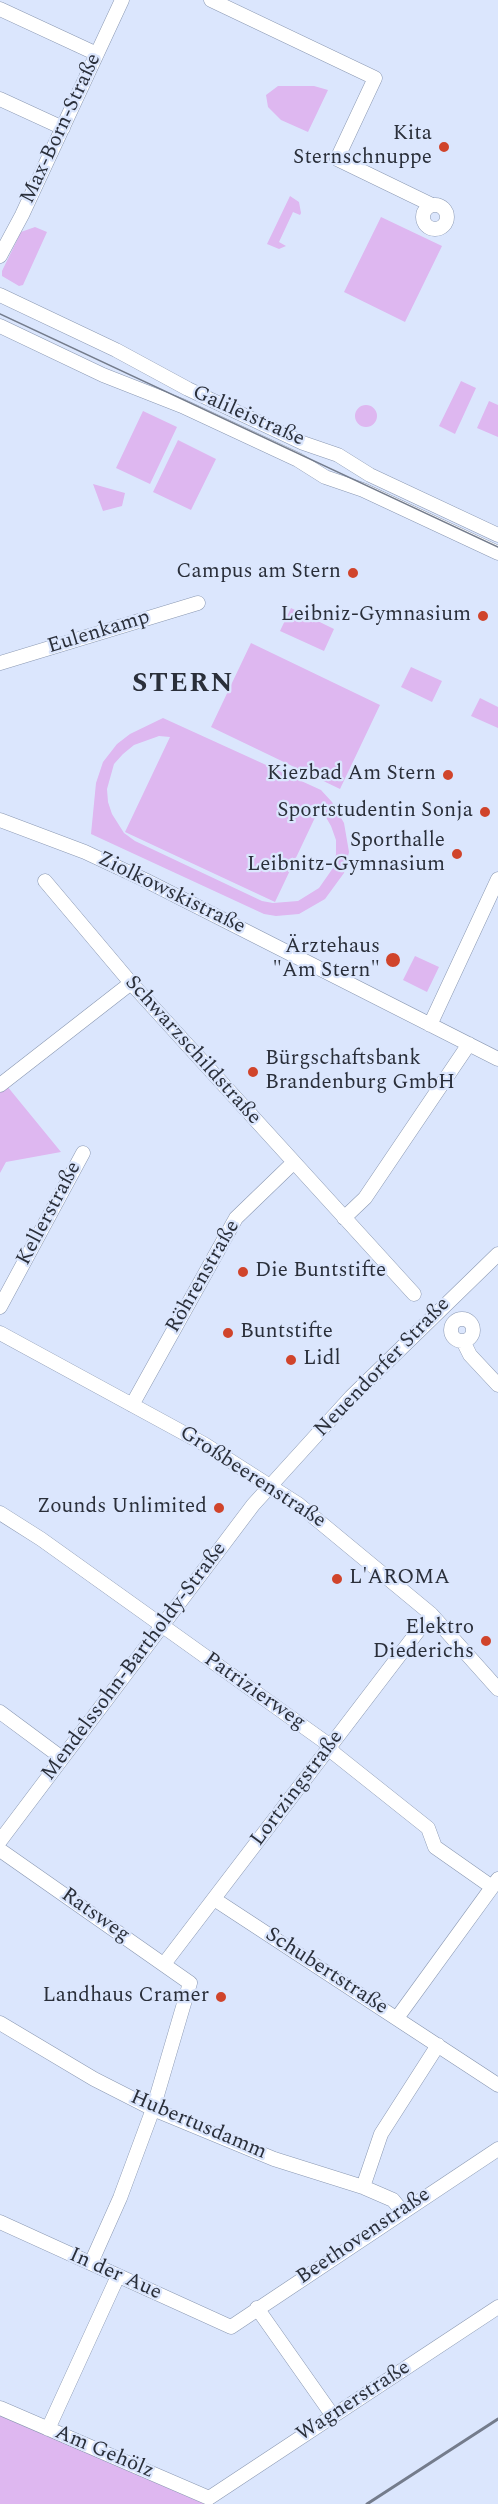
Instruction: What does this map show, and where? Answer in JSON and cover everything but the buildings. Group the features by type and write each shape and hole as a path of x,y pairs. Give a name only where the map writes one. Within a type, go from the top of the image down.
{"street":[{"name":"Max-Born-Straße","path":"0,256 63,128 122,0"},
{"path":"211,0 375,78 337,159 432,205"},
{"path":"0,9 97,54"},
{"path":"0,99 63,128"},
{"name":"Galileistraße","path":"0,295 116,350 188,389 303,443 338,455 370,475 498,535"},
{"name":"Galileistraße","path":"0,326 103,375 182,406 298,460 325,477 363,490 498,553"},
{"name":"Eulenkamp","path":"0,663 198,603"},
{"name":"Ziolkowskistraße","path":"0,820 85,852 145,880 498,1059"},
{"path":"430,1025 498,879"},
{"name":"Schwarzschildstraße","path":"45,881 131,983 292,1163 414,1294"},
{"path":"0,1086 131,983"},
{"path":"344,1218 365,1198 469,1044"},
{"name":"Kellerstraße","path":"0,1307 83,1153"},
{"name":"Röhrenstraße","path":"132,1405 236,1218 292,1163"},
{"name":"Neuendorfer Straße","path":"272,1486 351,1397 498,1254"},
{"name":"Großbeerenstraße","path":"0,1333 204,1444 272,1486 332,1530 431,1614 498,1689"},
{"path":"463,1341 470,1355 498,1385"},
{"name":"Mendelssohn-Bartholdy-Straße","path":"0,1841 253,1505 272,1486"},
{"name":"Patrizierweg","path":"0,1513 325,1742 334,1754 428,1828 435,1847 495,1883"},
{"name":"Lortzingstraße","path":"164,1964 431,1614"},
{"path":"0,1712 62,1758"},
{"name":"Ratsweg","path":"0,1850 190,1983 153,2109"},
{"path":"397,2018 495,1883"},
{"name":"Schubertstraße","path":"214,1899 498,2085"},
{"name":"Hubertusdamm","path":"0,2023 94,2079 153,2109 274,2159 363,2187 393,2200 402,2211"},
{"path":"363,2187 381,2134 438,2045"},
{"path":"91,2264 120,2198 153,2109"},
{"name":"Beethovenstraße","path":"231,2327 498,2149"},
{"name":"In der Aue","path":"0,2222 231,2327"},
{"path":"48,2429 118,2276"},
{"name":"Wagnerstraße","path":"209,2498 498,2307"},
{"path":"257,2308 333,2416"},
{"name":"Am Gehölz","path":"0,2408 209,2498"}],"shaded area":[{"path":"278,86 314,86 328,90 308,132 281,120 268,107 266,95"},
{"path":"290,196 299,202 301,213 300,215 293,212 279,242 286,246 279,249 267,244"},
{"path":"381,217 442,246 405,322 344,292"},
{"path":"35,227 47,232 23,285 19,286 2,276 2,271 21,232"},
{"path":"461,381 476,388 455,434 439,426"},
{"path":"489,401 498,405 498,437 477,428"},
{"path":"366,405 374,408 377,416 374,424 366,427 358,424 355,416 358,408"},
{"path":"143,411 177,427 150,484 116,468"},
{"path":"178,440 216,459 191,510 153,492"},
{"path":"93,484 125,493 122,506 103,511"},
{"path":"291,608 334,629 324,651 280,631"},
{"path":"251,643 380,705 340,789 211,727"},
{"path":"411,667 442,681 432,702 401,687"},
{"path":"480,698 498,707 498,728 471,716"},
{"path":"163,718 321,790 332,802 344,823 349,852 344,873 325,899 299,914 276,916 264,914 91,834 96,783 103,762 117,744 130,734","holes":["159,736 170,737 125,832 275,902 320,807 336,840 336,854 333,868 319,888 298,901 273,903 262,901 135,841 124,833 112,814 108,802 107,789 114,764 134,745"]},
{"path":"415,956 439,967 427,992 403,980"},
{"path":"7,1086 61,1152 6,1162 0,1173 0,1092"},
{"path":"0,2408 209,2498 214,2504 0,2504"}],"tram line":[{"path":"0,314 498,547"}],"railway":[{"path":"367,2504 498,2419"}],"place":[{"name":"Kita Sternschnuppe","path":"444,147"},
{"name":"Campus am Stern","path":"353,573"},
{"name":"Leibniz-Gymnasium","path":"483,616"},
{"name":"Kiezbad Am Stern","path":"448,775"},
{"name":"Sportstudentin Sonja","path":"485,812"},
{"name":"Sporthalle Leibnitz-Gymnasium","path":"457,854"},
{"name":"Ärztehaus \"Am Stern\"","path":"393,960"},
{"name":"Bürgschaftsbank Brandenburg GmbH","path":"253,1072"},
{"name":"Die Buntstifte","path":"243,1272"},
{"name":"Buntstifte","path":"228,1333"},
{"name":"Lidl","path":"291,1360"},
{"name":"Zounds Unlimited","path":"219,1508"},
{"name":"L'AROMA","path":"337,1579"},
{"name":"Elektro Diederichs","path":"486,1641"},
{"name":"Landhaus Cramer","path":"221,1997"}],"district":[{"name":"STERN","path":"183,686"}]}
